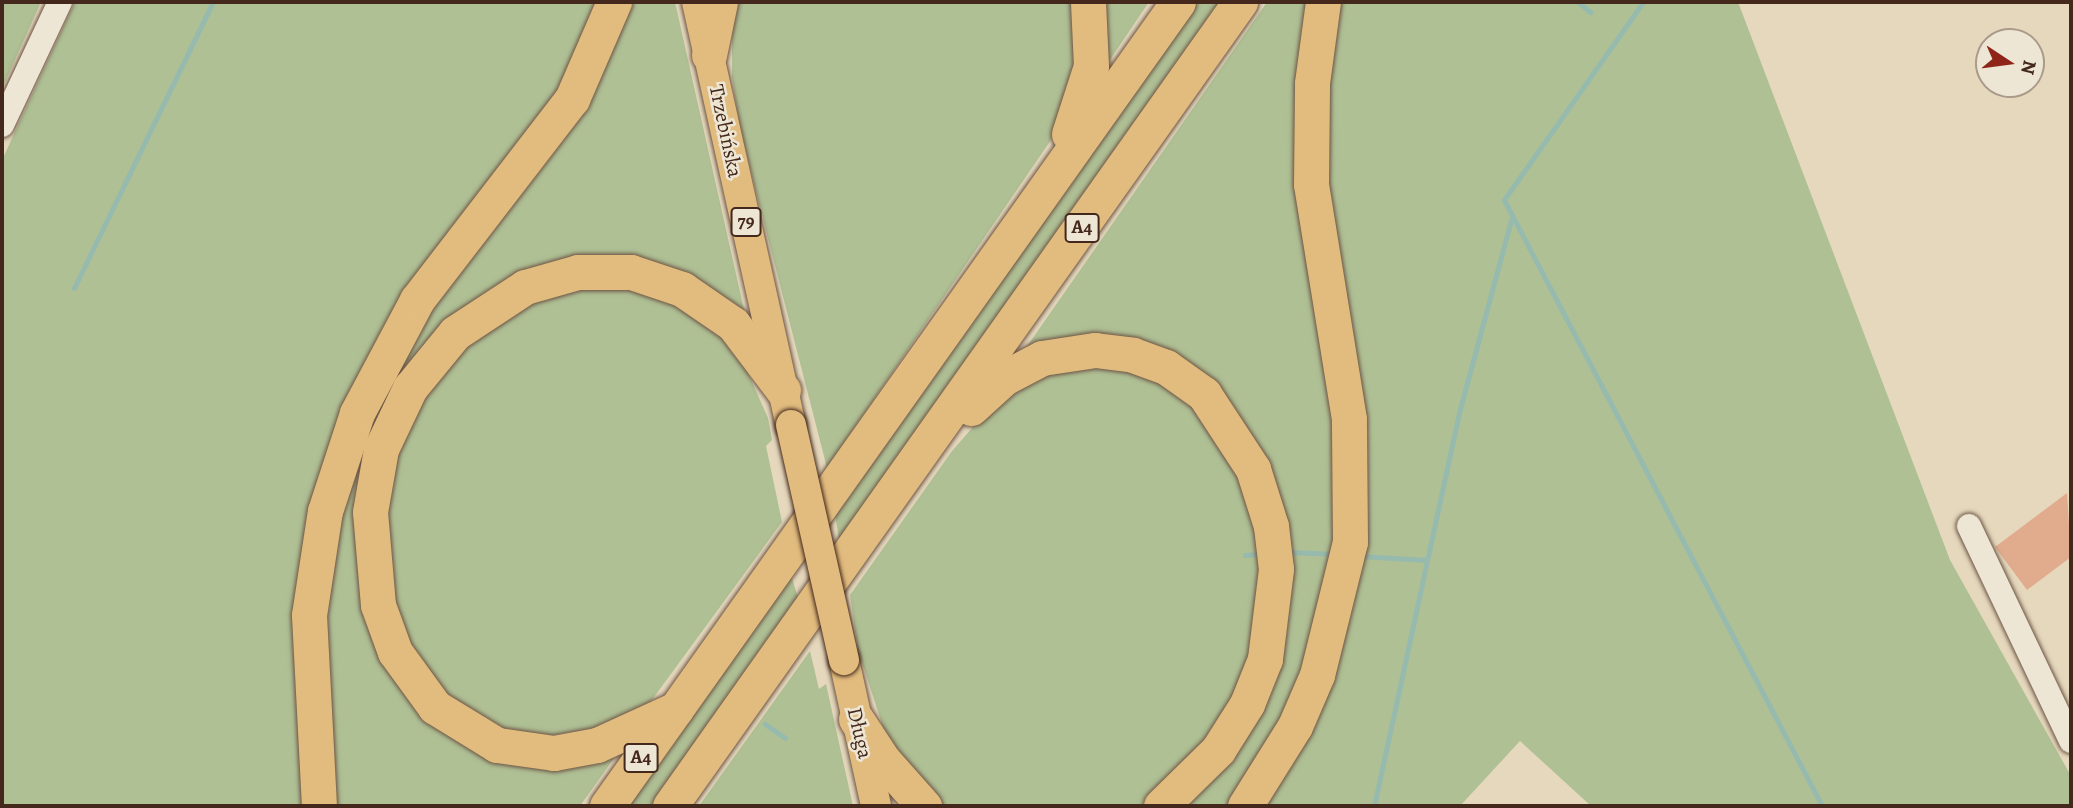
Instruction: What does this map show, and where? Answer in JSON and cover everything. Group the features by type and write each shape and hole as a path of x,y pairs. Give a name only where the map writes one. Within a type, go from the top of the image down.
{"highway":[{"path":"319,806 309,615 326,511 357,413 416,300 572,99 614,2"},
{"path":"709,55 720,2"},
{"path":"1045,192 1087,86 1088,2"},
{"name":"A4","path":"607,806 1178,2"},
{"name":"A4","path":"670,806 1240,2"},
{"path":"1245,806 1277,759 1317,675 1350,542 1349,419 1311,184 1312,83 1324,2"},
{"path":"676,709 597,745 554,753 497,746 435,707 396,652 378,605 370,512 382,449 410,388 455,333 525,287 578,272 631,272 682,289 733,324 783,390"},
{"path":"922,453 1004,378 1042,358 1078,351 1133,355 1166,367 1204,394 1231,430 1260,485 1271,526 1276,569 1272,627 1258,681 1233,727 1199,772 1161,806"},
{"path":"856,719 924,806"}],"main road":[{"name":"Trzebińska","path":"697,2 844,660"},
{"name":"Długa","path":"844,660 876,806"}],"street":[{"path":"2,125 60,2"},
{"path":"1969,526 2071,741"}],"green space":[{"path":"2,2 41,2 2,89"},
{"path":"75,2 606,2 595,32 342,426 307,806 2,806 2,160"},
{"path":"623,2 675,2 747,323 632,259 448,328 361,533 444,727 625,743 580,806 327,806 321,590 364,417"},
{"path":"732,2 1078,2 1082,34 1066,118 827,468 740,129 732,77"},
{"path":"1099,2 1149,2 1099,76"},
{"path":"1189,2 1224,2 840,545 834,508"},
{"path":"1267,2 1314,2 1343,505 1308,673 1233,806 1181,806 1288,589 1213,387 1023,352"},
{"path":"1335,2 1738,2 1950,560 2071,776 2071,806 1591,806 1520,741 1460,806 1257,806 1348,614 1320,150"},
{"path":"604,279 704,314 744,364 768,418 772,440 766,446 782,522 649,704 570,742 469,722 401,642 381,500 424,385 513,302"},
{"path":"1090,362 1145,372 1191,401 1229,451 1262,548 1254,655 1218,733 1160,793 1139,806 941,806 921,790 884,730 858,650 850,595 952,451 993,404 1021,381"},
{"path":"790,572 799,601 652,806 622,806"},
{"path":"810,651 819,689 826,684 853,806 699,806"}],"building":[{"path":"2067,493 2071,557 2027,590 1995,547"}],"waterway":[{"path":"74,288 213,2"},
{"path":"1578,2 1590,12"},
{"path":"1643,2 1504,200 1822,806"},
{"path":"1374,806 1460,409 1512,216"},
{"path":"1287,552 1336,554"},
{"path":"1245,555 1263,554"},
{"path":"1360,556 1427,560"},
{"path":"765,724 785,738"}]}
